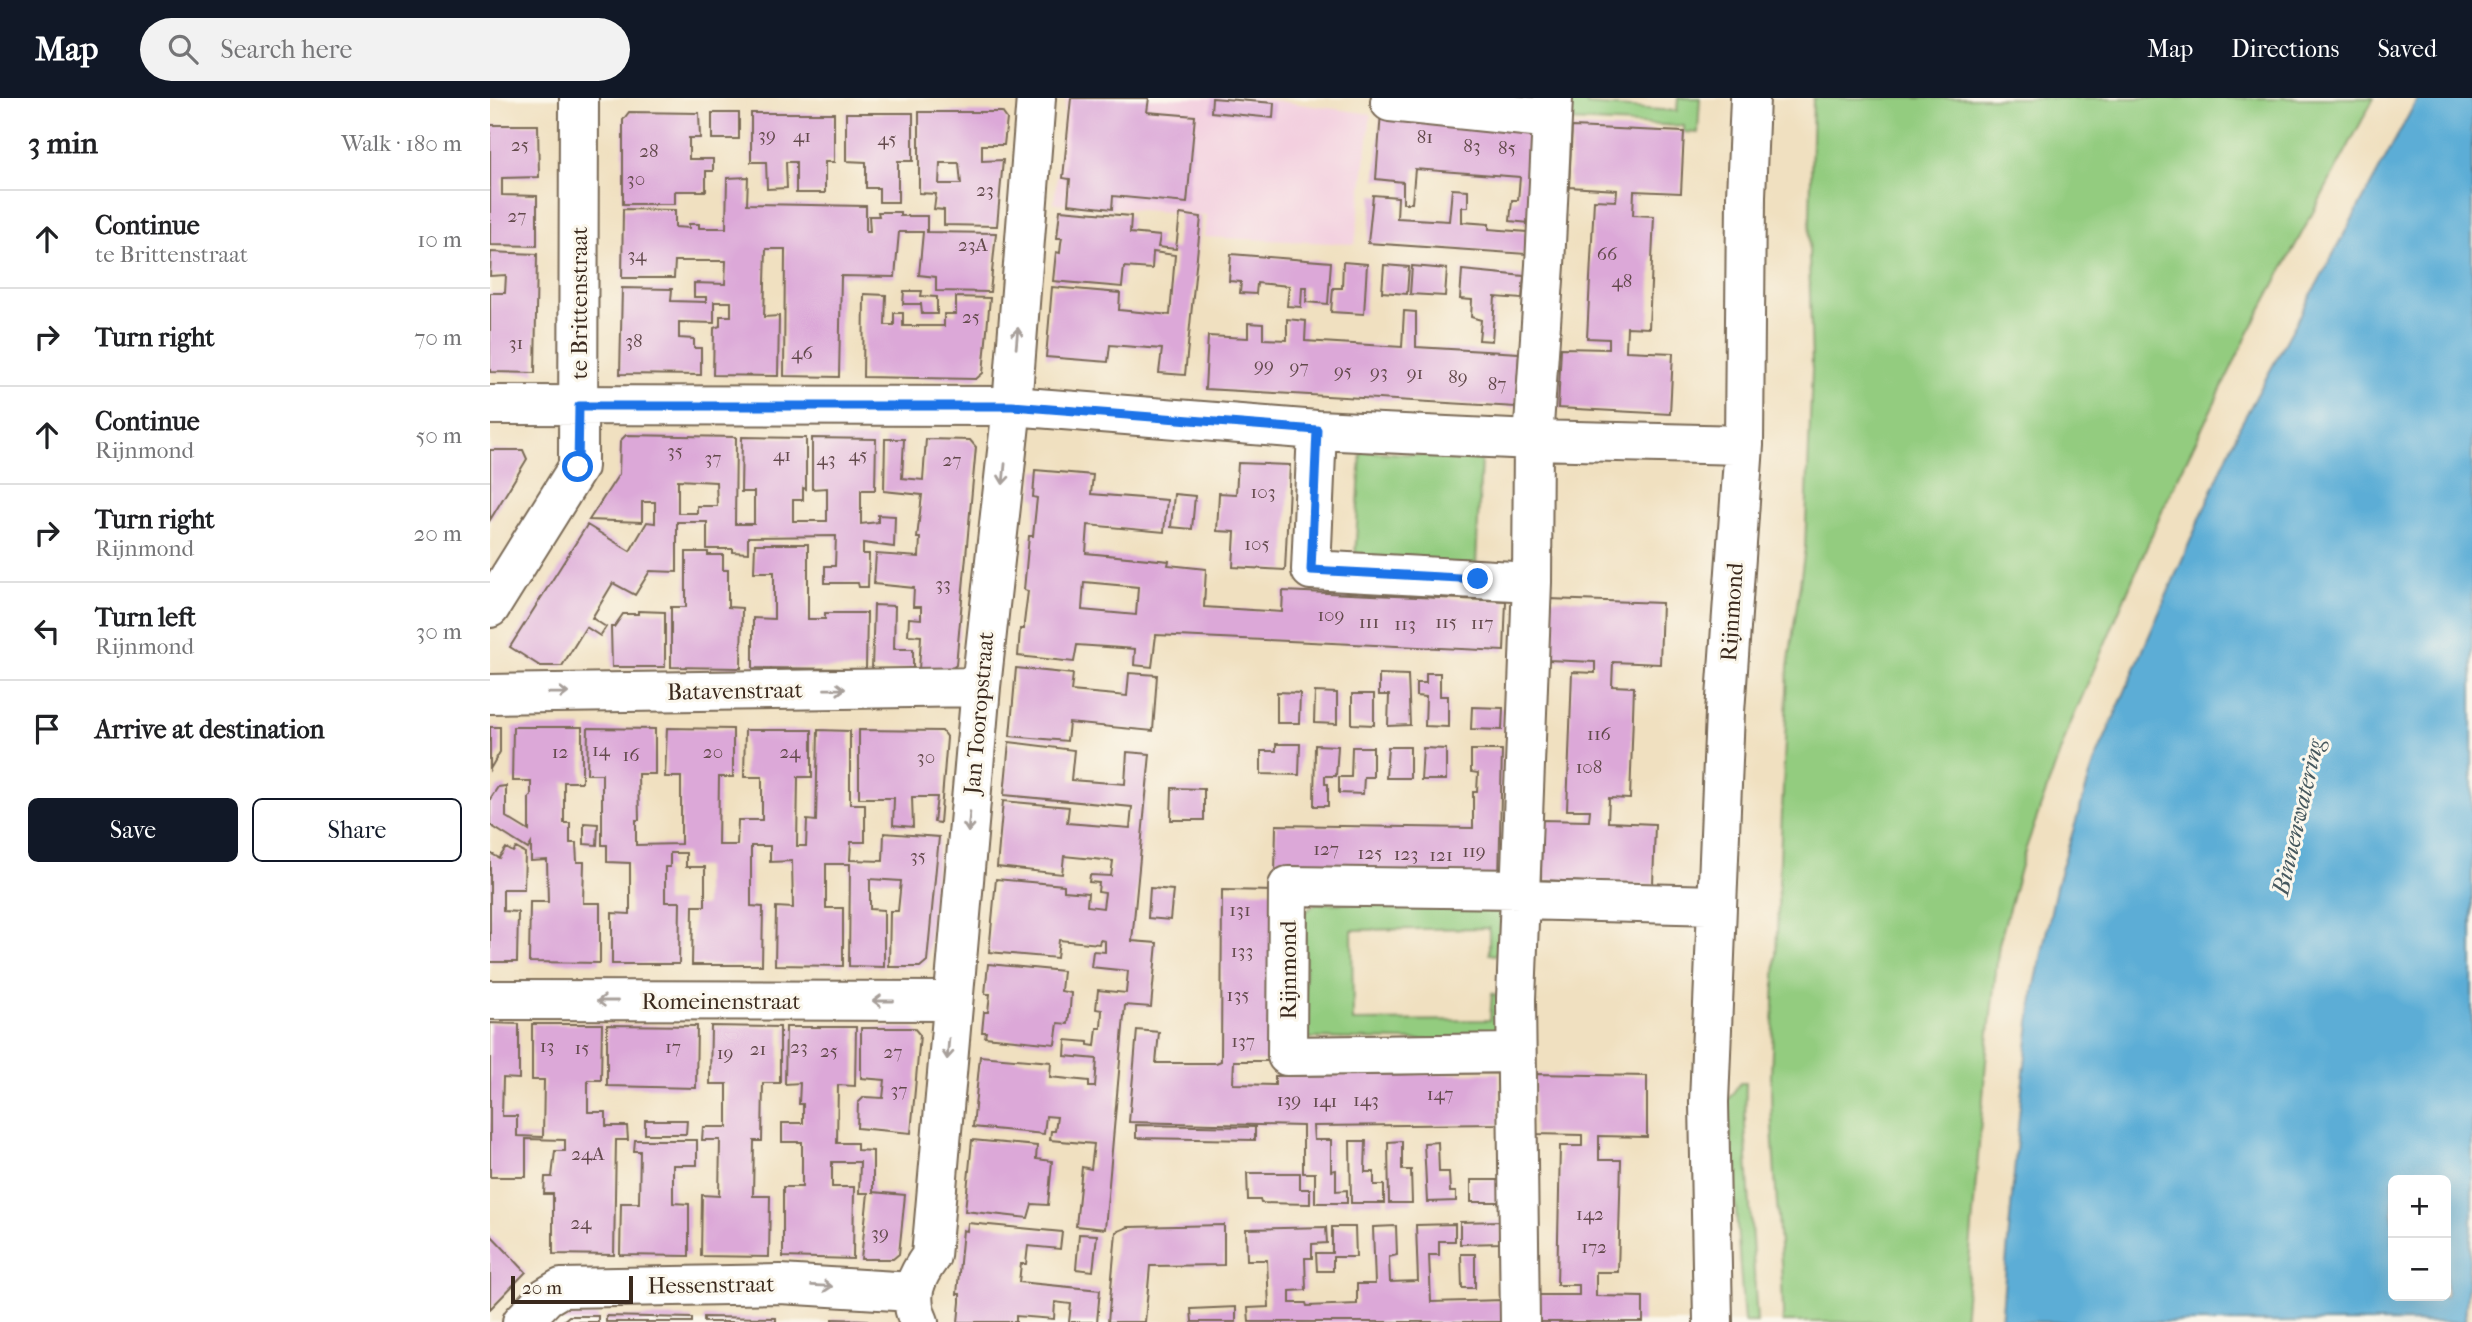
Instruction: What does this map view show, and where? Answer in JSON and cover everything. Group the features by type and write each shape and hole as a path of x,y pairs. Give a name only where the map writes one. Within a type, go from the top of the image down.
{"street":[{"name":"te Brittenstraat","path":"490,608 578,467 579,98"},
{"name":"Jan Tooropstraat","path":"916,1307 918,1273 931,1256 951,1001 981,687 1012,406 1036,98"},
{"path":"1391,98 1390,102 1553,109 1533,440 1532,582 1520,894 1516,1053 1520,1322"},
{"name":"Rijnmond","path":"1713,1322 1709,1102 1725,712 1744,446 1746,196 1751,98"},
{"path":"490,405 1012,406 1317,430 1744,446"},
{"path":"1317,430 1311,570 1532,582"},
{"name":"Batavenstraat","path":"490,694 981,687"},
{"name":"Rijnmond","path":"1516,1053 1287,1056 1288,886 1520,894 1717,905"},
{"name":"Romeinenstraat","path":"490,1000 951,1001"},
{"name":"Hessenstraat","path":"522,1322 546,1297 561,1288 780,1284 916,1307"}],"shaded area":[{"path":"1066,98 1256,98 1371,114 1355,244 1204,237 1206,215 1054,203"}],"green space":[{"path":"1569,98 1587,98 1587,105 1677,111 1678,98 1700,98 1698,133 1684,132 1684,126 1568,121"},
{"path":"1813,98 2374,98 2247,336 2166,502 2069,727 2025,851 1999,944 1987,1050 1964,1322 1783,1322 1771,1075 1788,668 1805,548 1812,368 1809,257"},
{"path":"1361,451 1481,459 1476,565 1355,560"},
{"path":"1317,903 1501,904 1499,952 1495,955 1489,954 1489,928 1352,930 1353,1021 1490,1020 1492,993 1500,997 1503,1042 1304,1038 1305,912"},
{"path":"1740,1083 1746,1083 1745,1124 1757,1322 1744,1322 1728,1100"}],"water":[{"name":"Binnenwatering","path":"2418,98 2472,98 2472,1226 2465,1322 2001,1322 2020,1105 2034,990 2057,883 2094,763 2240,426"}],"building":[{"path":"1071,98 1149,98 1147,112 1195,116 1187,203 1113,196 1112,209 1068,204 1070,179 1063,178"},
{"path":"1212,98 1274,103 1273,118 1211,112"},
{"path":"629,112 699,113 700,138 689,138 689,159 713,159 713,171 706,171 706,191 675,191 675,204 623,204 623,120"},
{"path":"919,112 1002,112 1007,119 1004,145 982,145 982,161 1003,160 997,226 944,225 944,210 934,209 936,194 919,193","holes":["940,163 959,163 961,184 939,184"]},
{"path":"1381,112 1536,125 1529,223 1510,221 1512,200 1518,200 1520,177 1415,169 1412,203 1403,203 1403,182 1376,179"},
{"path":"712,113 739,113 739,139 712,139"},
{"path":"751,113 834,113 834,162 825,162 825,193 796,193 796,162 786,162 787,188 767,189 766,162 751,162"},
{"path":"846,113 913,113 913,161 898,161 898,202 879,202 879,188 866,188 866,162 846,161"},
{"path":"490,125 538,125 539,177 502,178 502,195 537,196 537,246 490,245"},
{"path":"1572,127 1684,132 1681,193 1634,191 1633,215 1654,216 1649,328 1627,327 1626,351 1673,353 1670,414 1558,408 1561,348 1609,349 1609,339 1587,338 1594,200 1616,201 1617,190 1569,187"},
{"path":"748,177 747,204 866,206 866,232 870,232 869,216 879,216 878,212 900,212 900,216 927,216 927,232 996,233 990,292 936,291 936,277 919,275 923,232 899,232 895,277 841,276 839,377 784,376 785,249 766,249 764,317 779,316 778,376 713,375 714,328 720,326 720,316 731,316 731,302 714,302 714,323 679,322 679,338 694,339 694,348 701,348 701,375 620,374 622,288 672,289 671,301 706,302 706,297 694,297 694,283 725,284 726,261 675,261 674,278 622,278 623,209 675,210 675,227 689,228 689,224 699,224 699,228 726,228 727,178"},
{"path":"1452,189 1468,190 1468,207 1462,207 1462,222 1489,224 1489,229 1527,232 1526,254 1368,243 1373,195 1398,197 1397,218 1449,221"},
{"path":"1060,210 1131,216 1130,233 1160,236 1158,247 1176,249 1180,214 1201,217 1185,375 1159,373 1162,349 1110,345 1108,362 1046,357 1052,287 1120,293 1119,310 1170,315 1175,255 1153,252 1152,269 1124,267 1122,287 1053,281 1056,252 1060,253 1062,238 1057,238"},
{"path":"491,252 537,254 535,373 490,372 490,293 505,293 506,275 490,276"},
{"path":"1231,254 1331,262 1328,304 1306,302 1307,287 1302,287 1301,307 1287,306 1289,286 1257,283 1256,294 1240,293 1241,282 1229,281"},
{"path":"1343,262 1367,264 1364,314 1331,312 1333,288 1342,288"},
{"path":"1384,265 1409,267 1407,294 1382,292"},
{"path":"1412,266 1447,269 1445,296 1410,294"},
{"path":"1462,270 1524,276 1522,299 1495,297 1492,341 1479,340 1481,320 1471,317 1472,300 1460,299"},
{"path":"904,291 922,291 921,296 937,297 937,314 922,314 921,304 903,304"},
{"path":"864,294 886,295 885,325 894,325 894,313 903,313 903,326 944,326 944,314 956,314 956,297 990,298 983,373 976,379 863,377"},
{"path":"1404,311 1416,312 1416,347 1519,353 1516,407 1205,389 1208,336 1248,338 1248,323 1263,324 1263,339 1287,340 1287,319 1306,321 1305,341 1402,347"},
{"path":"626,435 736,437 735,524 754,524 754,492 741,492 742,437 806,438 806,489 803,488 803,500 793,500 793,521 827,521 827,488 812,489 812,438 876,439 875,490 861,490 861,524 878,522 878,515 895,516 894,547 863,543 863,554 869,554 868,587 859,587 858,583 825,583 825,566 835,566 836,536 748,537 748,553 733,552 733,549 707,549 707,522 677,522 677,572 650,571 635,595 613,583 592,618 606,627 600,636 586,627 562,666 540,666 510,647 587,525 630,551 647,522 655,523 655,502 642,502 642,522 589,520 619,474 620,441","holes":["678,480 716,482 717,506 697,506 697,513 678,513"]},
{"path":"885,439 904,439 902,478 923,480 926,439 970,440 976,447 956,665 949,671 919,670 921,636 908,635 909,618 921,619 921,607 913,607 914,588 874,584 876,554 919,557 920,538 917,538 922,495 884,491"},
{"path":"490,450 523,450 527,459 490,520"},
{"path":"1238,463 1290,465 1285,570 1233,567 1235,532 1217,531 1219,493 1236,494"},
{"path":"1035,470 1093,475 1091,494 1167,500 1164,532 1088,525 1086,553 1169,561 1168,565 1206,569 1204,607 1282,612 1283,591 1506,601 1504,651 1156,635 1152,667 1134,665 1135,649 1077,645 1074,662 1018,656 1020,629 1024,629 1028,591 1024,590 1029,536 1033,536 1037,498 1033,497","holes":["1084,582 1138,587 1136,615 1082,610"]},
{"path":"1174,494 1195,496 1192,529 1171,527"},
{"path":"755,544 808,544 808,619 825,619 825,613 867,613 866,669 753,668 753,618 774,619 774,572 754,572"},
{"path":"686,552 723,555 723,570 728,570 728,607 742,608 741,668 671,667 671,607 686,607"},
{"path":"1549,599 1662,603 1660,664 1613,662 1612,686 1634,687 1630,799 1609,798 1608,822 1655,824 1653,885 1541,880 1542,820 1589,821 1590,810 1567,810 1572,672 1595,673 1595,662 1548,660"},
{"path":"874,605 895,606 894,649 913,649 913,669 872,669"},
{"path":"638,611 665,612 665,667 612,667 611,627 614,627 623,614 638,614"},
{"path":"1016,668 1073,674 1071,691 1127,696 1129,673 1157,675 1153,731 1069,723 1067,741 1010,736"},
{"path":"1426,673 1440,673 1440,696 1448,696 1448,727 1425,726 1426,697 1416,696 1416,683 1426,683"},
{"path":"1379,674 1408,675 1410,725 1388,726 1389,695 1379,695"},
{"path":"1277,692 1300,693 1299,723 1277,723"},
{"path":"1315,692 1337,693 1337,724 1314,723"},
{"path":"1352,694 1374,694 1374,725 1352,724"},
{"path":"1472,707 1503,708 1502,730 1471,729"},
{"path":"490,727 500,727 500,752 490,769"},
{"path":"513,727 582,727 582,782 564,782 564,823 570,823 570,843 576,843 577,862 584,862 583,903 600,903 600,963 529,962 530,902 548,902 547,860 531,861 531,844 528,849 490,825 490,799 498,787 506,786 506,817 529,831 531,781 512,781"},
{"path":"588,728 655,729 655,774 638,774 639,820 636,820 636,845 681,844 681,777 665,777 667,728 733,729 733,777 719,777 718,845 737,845 738,820 762,820 762,777 744,777 745,730 812,730 812,777 798,777 797,846 806,846 807,820 816,821 818,730 850,731 850,804 865,804 865,842 851,842 850,860 883,861 884,833 939,837 927,961 920,967 889,967 890,911 898,911 901,881 870,879 870,909 884,910 884,967 849,966 850,864 826,864 826,908 843,908 843,966 775,965 776,907 793,908 792,861 770,862 770,846 751,846 751,906 763,907 762,965 692,965 693,906 705,906 705,867 686,867 686,853 670,853 670,867 665,867 665,902 680,902 679,964 612,964 612,913 630,914 630,863 607,862 607,845 602,845 602,774 587,774"},
{"path":"859,730 942,731 947,738 940,823 934,822 937,797 912,797 913,827 893,825 894,798 859,798"},
{"path":"1009,742 1074,750 1071,780 1125,784 1127,752 1150,754 1132,941 1157,943 1151,1007 1125,1005 1105,1229 1076,1226 1082,1167 1091,1169 1094,1144 1050,1140 1051,1131 1055,1131 1057,1117 1046,1116 1044,1134 973,1127 980,1056 1051,1062 1050,1077 1089,1081 1089,1087 1095,1087 1097,1059 1065,1056 1066,1040 1088,1042 1088,1045 1095,1046 1097,1028 1101,1028 1102,1010 1096,1009 1098,990 1126,993 1128,971 1091,967 1093,951 1105,952 1105,941 1100,940 1099,944 1059,940 1057,958 989,952 996,879 1064,885 1064,891 1088,893 1087,906 1103,908 1105,893 1098,892 1099,883 1089,882 1090,875 1111,876 1113,861 1064,856 1062,874 997,867 1003,801 1069,807 1067,823 1130,828 1132,807 1004,795"},
{"path":"1276,744 1300,744 1299,775 1261,774 1261,751 1276,751"},
{"path":"1315,745 1338,746 1336,776 1325,776 1325,784 1328,784 1328,806 1314,806"},
{"path":"1352,747 1373,747 1373,777 1364,777 1363,794 1339,793 1339,777 1351,777"},
{"path":"1388,747 1410,747 1410,778 1386,778"},
{"path":"1423,748 1446,749 1446,780 1421,780"},
{"path":"1471,750 1502,750 1499,879 1275,876 1276,825 1473,828 1473,792 1477,792 1478,773 1471,772"},
{"path":"1172,788 1204,789 1204,820 1171,820"},
{"path":"584,823 598,824 597,845 584,844"},
{"path":"506,848 513,852 516,848 525,853 524,889 503,889 503,911 518,912 517,962 490,962 490,853 499,858"},
{"path":"1150,888 1173,890 1170,920 1148,918"},
{"path":"1222,890 1276,891 1276,1061 1234,1061 1233,1084 1275,1085 1275,1076 1499,1073 1499,1124 1313,1126 1314,1140 1331,1140 1331,1171 1336,1170 1336,1191 1347,1190 1347,1203 1315,1203 1315,1173 1303,1173 1303,1126 1129,1122 1137,1030 1159,1032 1156,1063 1221,1061"},
{"path":"988,964 1063,971 1061,991 1071,993 1070,1008 1068,1024 1058,1023 1055,1044 985,1037 986,1032 982,1032 984,1012 988,1012 990,994 985,994"},
{"path":"490,1023 519,1024 519,1079 503,1078 502,1116 517,1116 517,1136 543,1137 544,1080 532,1080 532,1024 602,1024 601,1080 588,1080 588,1112 606,1112 606,1126 627,1126 628,1140 616,1140 614,1255 553,1254 553,1194 544,1194 545,1177 552,1177 555,1151 565,1151 565,1140 526,1139 526,1177 490,1177"},
{"path":"607,1025 697,1026 696,1088 607,1086"},
{"path":"711,1026 780,1027 780,1083 763,1083 762,1141 754,1141 753,1196 770,1196 769,1257 701,1256 702,1195 719,1196 720,1140 702,1140 703,1127 727,1127 727,1084 710,1084"},
{"path":"786,1027 856,1027 855,1086 838,1085 837,1143 857,1143 857,1150 873,1151 873,1192 905,1195 899,1254 893,1259 861,1259 868,1193 859,1193 860,1162 832,1162 832,1187 854,1187 853,1259 783,1257 783,1187 802,1187 802,1142 782,1142 782,1123 803,1123 803,1104 799,1104 800,1083 785,1084"},
{"path":"861,1028 914,1028 920,1035 911,1133 857,1128 858,1103 864,1097 883,1098 885,1080 861,1078"},
{"path":"1535,1074 1647,1076 1647,1137 1599,1136 1599,1160 1621,1160 1618,1272 1596,1272 1596,1296 1643,1297 1643,1322 1539,1322 1539,1295 1579,1295 1579,1285 1557,1285 1560,1146 1582,1146 1582,1135 1534,1134"},
{"path":"645,1120 687,1120 686,1134 645,1134"},
{"path":"1136,1125 1255,1127 1255,1140 1136,1138"},
{"path":"635,1140 697,1140 697,1165 673,1165 673,1203 689,1204 689,1256 620,1255 621,1203 639,1203 640,1151 634,1151"},
{"path":"972,1140 1037,1146 1036,1159 1052,1161 1048,1205 1032,1204 1028,1218 965,1211"},
{"path":"1350,1141 1366,1141 1365,1172 1374,1172 1374,1185 1384,1185 1384,1203 1351,1203"},
{"path":"1402,1141 1402,1170 1411,1170 1412,1203 1389,1203 1388,1142"},
{"path":"1438,1142 1439,1172 1449,1172 1450,1192 1456,1192 1456,1201 1427,1202 1424,1143"},
{"path":"1247,1173 1300,1173 1300,1189 1310,1189 1310,1204 1261,1203 1260,1200 1248,1200"},
{"path":"1471,1180 1500,1180 1501,1202 1471,1202"},
{"path":"1501,1221 1502,1243 1460,1244 1460,1222"},
{"path":"968,1223 1062,1232 1060,1249 1028,1246 1026,1264 1021,1264 1019,1282 1100,1290 1097,1322 1069,1322 1071,1304 1055,1302 1054,1319 1016,1316 1016,1322 958,1322 960,1294 957,1294 963,1230 967,1231"},
{"path":"1455,1224 1455,1241 1439,1241 1439,1255 1429,1255 1431,1302 1503,1300 1504,1322 1249,1322 1248,1308 1269,1307 1267,1260 1247,1260 1246,1229 1326,1227 1327,1243 1312,1244 1312,1258 1305,1258 1306,1290 1290,1291 1290,1303 1306,1303 1307,1306 1357,1304 1357,1284 1375,1284 1373,1227 1396,1226 1397,1255 1389,1257 1390,1282 1418,1281 1416,1225"},
{"path":"1224,1225 1224,1265 1150,1266 1145,1322 1108,1322 1116,1232 1128,1227"},
{"path":"1332,1227 1355,1227 1356,1257 1333,1257 1333,1271 1317,1271 1316,1253 1332,1253"},
{"path":"490,1234 526,1272 490,1309"},
{"path":"1079,1234 1097,1235 1093,1271 1076,1269"},
{"path":"1461,1254 1475,1254 1475,1288 1462,1288"},
{"path":"1236,1307 1236,1322 1192,1322 1191,1309"},
{"path":"569,1316 598,1316 598,1322 562,1322"},
{"path":"606,1316 692,1318 692,1322 606,1322"},
{"path":"704,1317 776,1318 776,1322 704,1322"},
{"path":"832,1319 867,1320 867,1322 832,1322"}],"route":[{"path":"578,467 579,406 1012,406 1317,430 1311,570 1478,579"}]}
